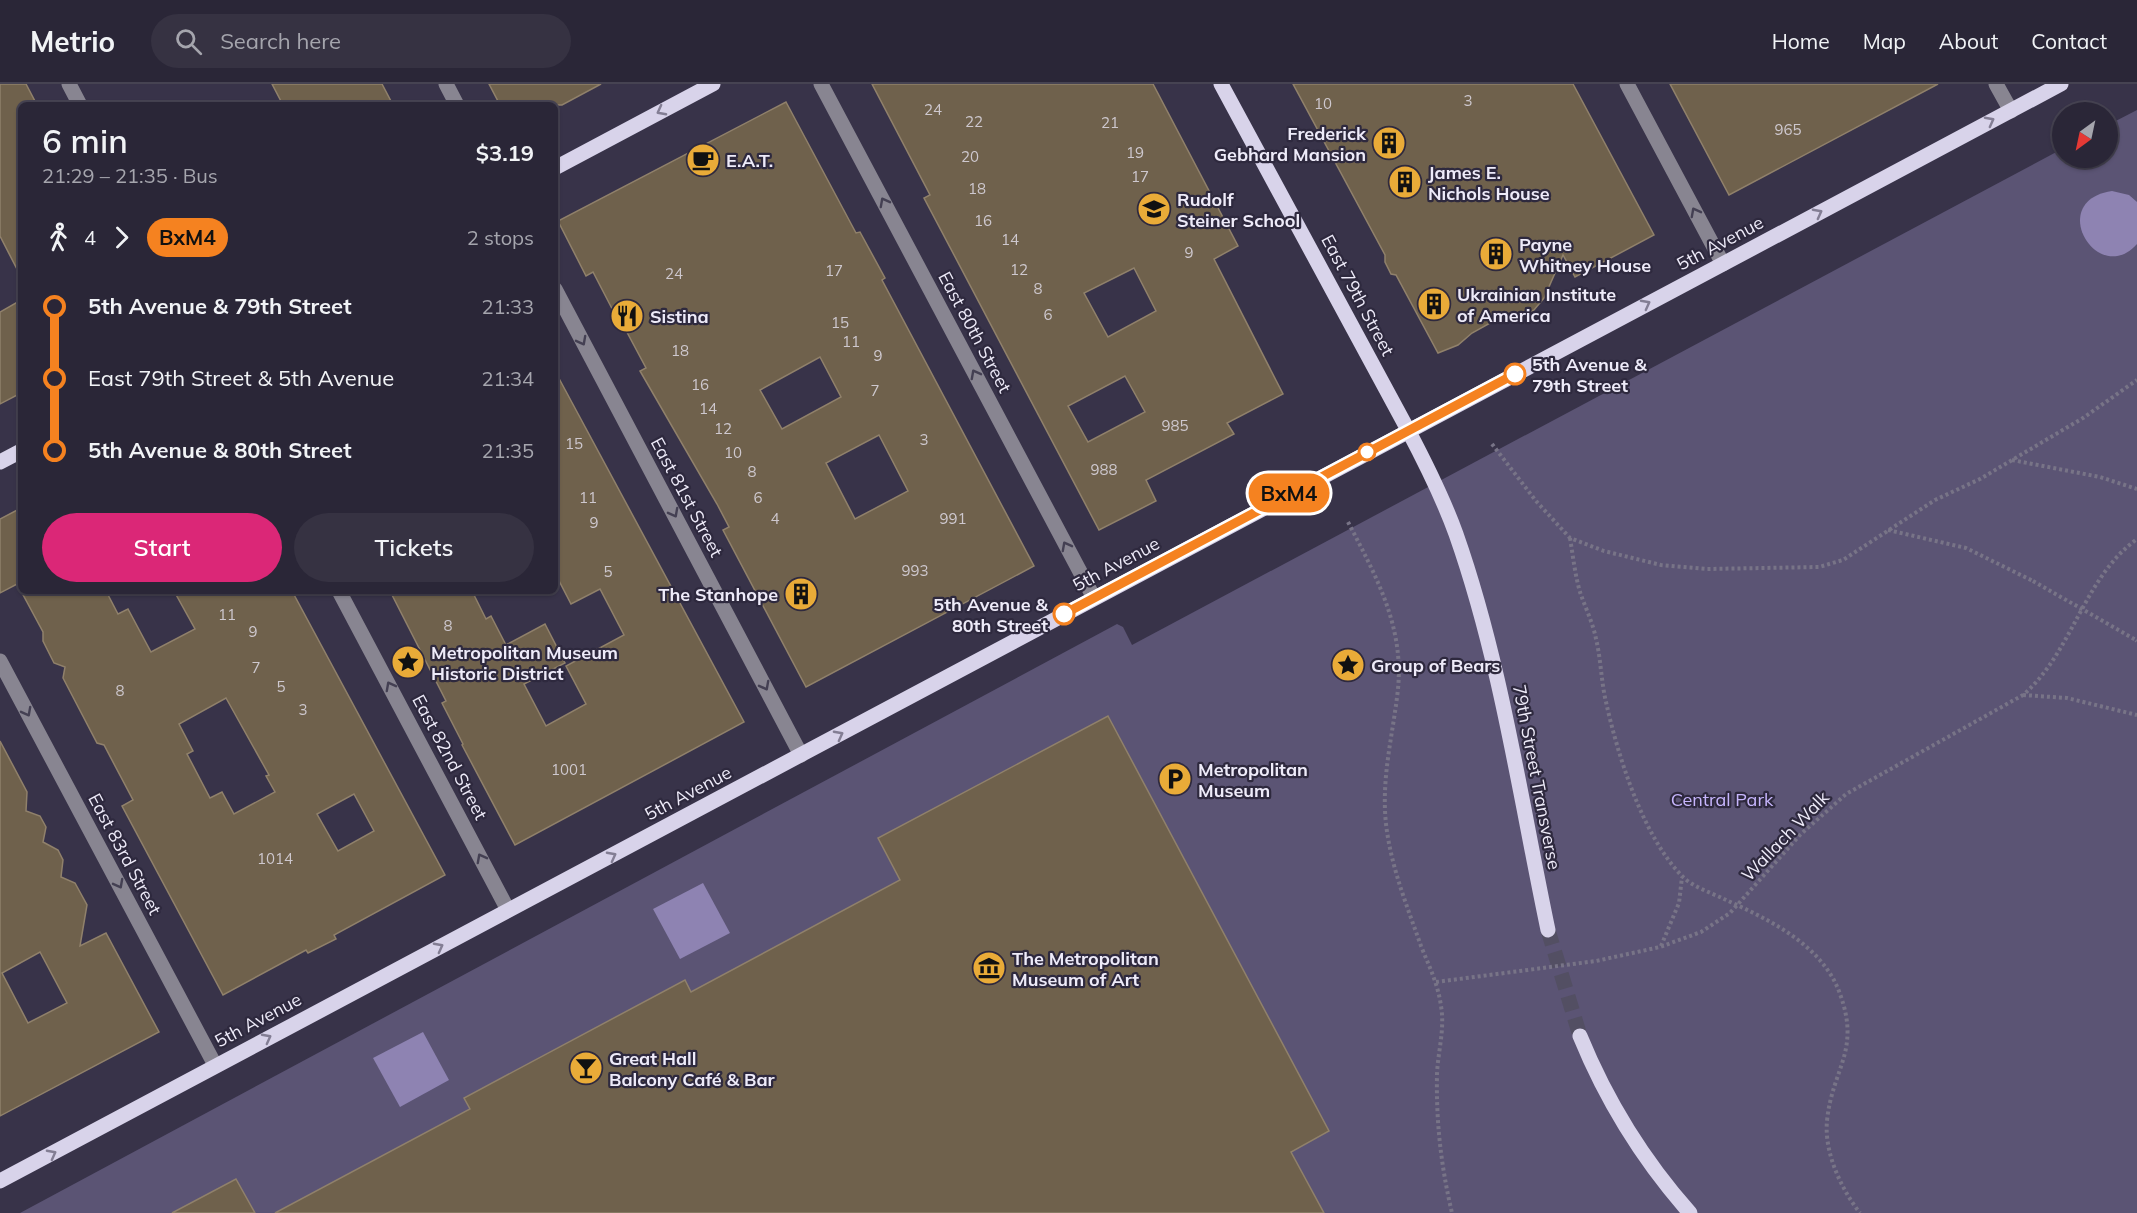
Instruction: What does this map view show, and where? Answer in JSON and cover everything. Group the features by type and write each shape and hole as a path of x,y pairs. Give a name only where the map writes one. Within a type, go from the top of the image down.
{"main road":[{"path":"558,166 713,84"},
{"name":"East 79th Street","path":"1221,84 1408,430"},
{"name":"5th Avenue","path":"0,1181 2061,84"},
{"name":"79th Street Transverse","path":"1408,430 1432,477 1455,532 1487,634 1548,930"},
{"path":"0,462 18,453"},
{"path":"1580,1036 1622,1121 1655,1171 1690,1213"}],"street":[{"path":"69,84 78,102"},
{"path":"446,84 455,102"},
{"name":"East 80th Street","path":"822,84 1094,598"},
{"path":"1628,84 1722,264"},
{"path":"1996,84 2011,111"},
{"name":"East 81st Street","path":"558,295 801,755"},
{"name":"East 82nd Street","path":"341,594 508,910"},
{"name":"East 83rd Street","path":"0,661 215,1065"}],"path":[{"path":"1492,444 1536,501 1570,538 1604,551 1661,565 1745,570 1819,567 1843,560 1935,500 1980,479 2083,418 2137,380"},
{"path":"2012,459 2100,477 2137,489"},
{"path":"1348,522 1378,581 1392,617 1398,651 1398,688 1386,762 1384,792 1386,823 1391,858 1436,982 1442,1021 1436,1116 1439,1149 1452,1213"},
{"path":"1888,530 1966,548 2033,581 2137,641"},
{"path":"1570,538 1579,590 1596,638 1605,699 1617,746 1653,832 1682,876 1738,905 1799,941 1825,965 1840,992 1848,1019 1849,1039 1827,1122 1830,1150 1840,1182 1860,1213"},
{"name":"Wallach Walk","path":"1436,982 1596,961 1660,947 1701,932 1725,918 1800,835 1846,794 2024,695 2042,679 2099,581 2122,551 2137,539"},
{"path":"2024,695 2067,698 2137,715"},
{"path":"1660,947 1679,903 1682,876"}],"green space":[{"name":"Central Park","path":"2137,110 2137,1213 20,1213 1117,624 1123,627 1132,645 2052,154 2052,168 2118,168 2118,120"}],"shaded area":[{"path":"2112,191 2129,195 2137,202 2137,244 2122,255 2107,256 2094,249 2085,238 2080,224 2082,210 2092,198"},
{"path":"703,883 730,933 680,959 653,909"},
{"path":"423,1032 449,1080 400,1107 373,1058"}],"building":[{"path":"0,84 26,84 35,102 18,102 18,271 0,236"},
{"path":"272,84 382,84 391,102 281,102"},
{"path":"489,84 601,84 562,105 558,105 558,102 498,102"},
{"path":"872,84 1153,84 1238,246 1214,259 1283,394 1227,423 1234,434 1146,480 1156,501 1099,530 924,198 930,195","holes":["1134,268 1156,311 1108,337 1084,293","1125,376 1145,412 1088,442 1068,406"]},
{"path":"1293,84 1573,84 1654,235 1575,277 1563,255 1544,298 1534,310 1519,318 1499,318 1472,333 1458,345 1438,353 1396,275 1391,274 1385,262 1385,255"},
{"path":"1670,84 1938,84 1729,195"},
{"path":"786,102 856,233 860,232 885,278 882,280 1034,566 806,687 723,530 729,527 717,504 640,371 646,368 593,272 586,276 558,221","holes":["820,357 841,397 782,429 760,390","879,435 908,491 855,519 826,463"]},
{"path":"18,302 18,395 0,404 0,312"},
{"path":"558,377 744,722 515,845 462,745 442,703 446,701 392,594 474,594 486,619 491,616 506,645 545,624 565,663 524,684 546,726 586,704 566,666 624,635 600,589 571,604 558,579"},
{"path":"18,510 18,584 0,593 0,519"},
{"path":"23,594 108,594 118,614 128,609 151,652 195,629 176,594 294,594 445,875 334,935 336,939 308,953 306,950 223,995 122,806 133,800 104,745 97,743 63,678 65,667 54,663 43,641 43,632","holes":["226,698 269,775 266,776 275,792 234,814 222,792 210,798 187,754 193,751 179,724","354,794 374,831 338,851 317,814"]},
{"name":"The Metropolitan Museum of Art","path":"1108,716 1329,1131 1291,1152 1324,1213 275,1213 470,1109 464,1098 685,980 691,992 900,880 878,838"},
{"path":"0,741 27,792 26,811 40,816 46,827 43,842 58,850 63,860 61,877 75,883 87,905 80,946 106,933 159,1032 0,1116","holes":["40,952 67,1003 28,1023 2,973"]},
{"path":"236,1179 255,1213 172,1213"}],"tunnel":[{"path":"1548,930 1580,1036"}],"bus line":[{"name":"BxM4","path":"1064,614 1515,374"}],"place":[{"name":"Frederick Gebhard Mansion","path":"1389,143"},
{"name":"E.A.T.","path":"703,160"},
{"name":"James E. Nichols House","path":"1405,182"},
{"name":"Rudolf Steiner School","path":"1154,209"},
{"name":"Payne Whitney House","path":"1496,254"},
{"name":"Ukrainian Institute of America","path":"1434,304"},
{"name":"Sistina","path":"627,316"},
{"name":"5th Avenue & 79th Street","path":"1515,374"},
{"name":"The Stanhope","path":"801,594"},
{"name":"5th Avenue & 80th Street","path":"1064,614"},
{"name":"Metropolitan Museum Historic District","path":"408,662"},
{"name":"Group of Bears","path":"1348,665"},
{"name":"Metropolitan Museum","path":"1175,779"},
{"name":"The Metropolitan Museum of Art","path":"989,968"},
{"name":"Great Hall Balcony Café & Bar","path":"586,1068"}]}
